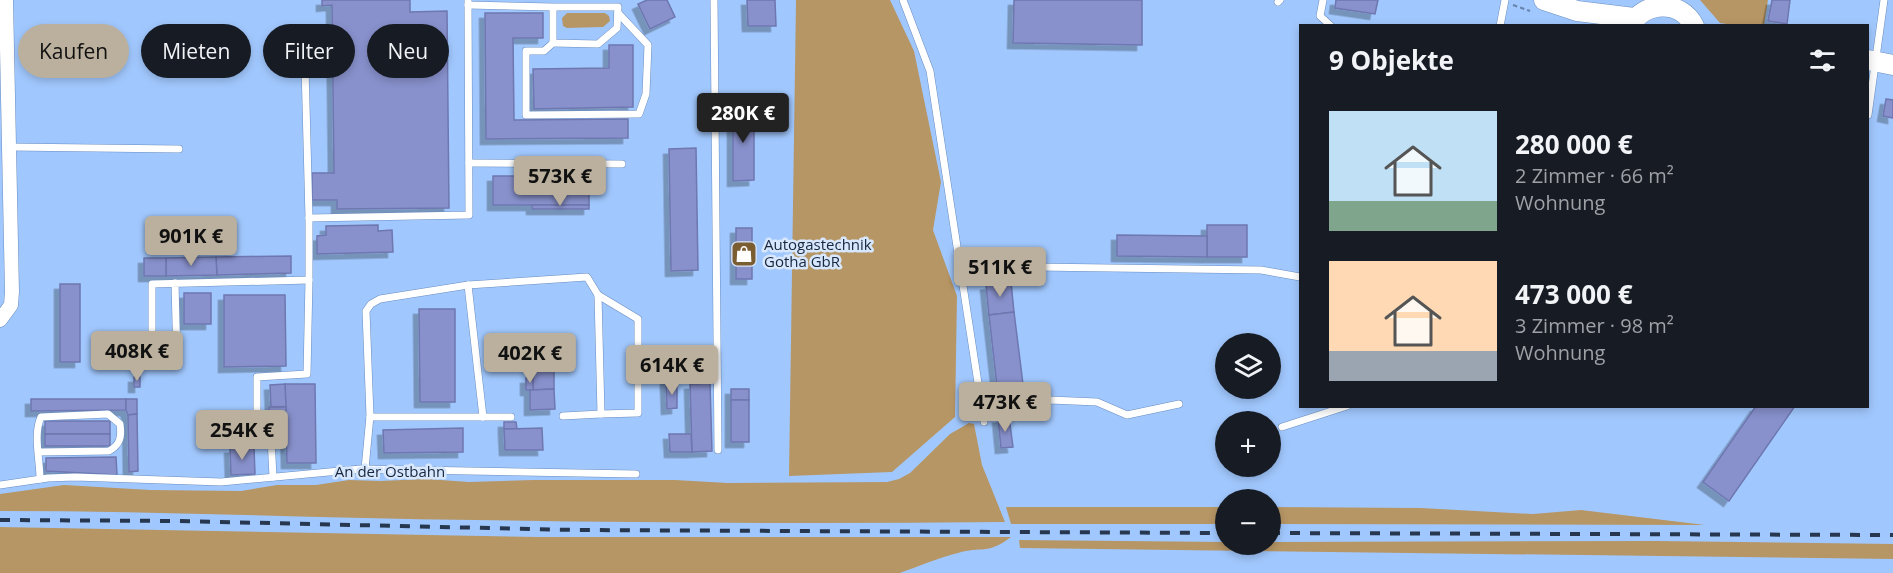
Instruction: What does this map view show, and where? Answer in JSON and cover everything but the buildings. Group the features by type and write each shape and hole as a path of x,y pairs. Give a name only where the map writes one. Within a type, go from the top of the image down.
{"street":[{"path":"0,320 11,305 12,292 4,110 3,23 6,0"},
{"path":"1544,0 1577,11 1632,22 1653,2 1674,3 1688,14 1693,24"},
{"path":"1577,11 1598,24"}],"lane":[{"path":"714,0 717,450"},
{"path":"903,0 930,71 984,422"},
{"path":"1323,0 1320,16 1329,24"},
{"path":"1500,24 1505,0"},
{"path":"1869,110 1879,62 1884,0"},
{"path":"309,218 469,215 468,3 618,7 617,28 598,44 553,44 544,51 526,51 525,115 639,114 646,94 648,45 618,13"},
{"path":"553,6 553,44"},
{"path":"273,477 271,438 257,438 258,377 307,374 309,218 305,78"},
{"path":"6,153 179,149"},
{"path":"469,163 622,164"},
{"path":"960,266 1261,270 1299,277"},
{"path":"365,469 370,417 366,311 371,304 380,299 468,285 587,278 598,296 638,320 638,413 563,416"},
{"path":"175,283 177,362 152,362 152,284 175,283 309,280"},
{"path":"468,285 483,417"},
{"path":"598,296 602,414"},
{"path":"982,406 1050,400 1097,402 1127,416 1179,404"},
{"path":"1282,427 1341,408"},
{"path":"39,452 109,452 120,441 120,424 108,414 41,417 37,434 40,479"},
{"path":"370,417 511,417"},
{"name":"An der Ostbahn","path":"0,484 75,477 222,482 365,469 636,474"}],"shaded area":[{"path":"796,0 890,0 914,51 941,182 933,230 957,296 955,417 892,472 789,476"},
{"path":"1700,0 1768,0 1764,24 1720,23"},
{"path":"567,13 605,13 609,16 610,21 603,27 567,28 563,26 562,18"},
{"path":"969,423 974,424 982,465 1005,522 607,522 0,511 0,494 64,485 151,490 241,491 277,485 316,485 349,480 887,482 910,473 950,434"},
{"path":"1006,507 1215,507 1215,524 1011,524"},
{"path":"1281,507 1421,508 1533,514 1581,510 1705,525 1281,524"},
{"path":"0,527 539,537 1011,537 990,548 951,555 900,573 0,573"},
{"path":"1019,540 1215,542 1215,550 1020,548"},
{"path":"1656,541 1893,544 1893,559 1281,551 1281,542"}],"railway":[{"path":"0,520 177,521 576,530 1215,533"},
{"path":"1281,533 1893,535"}],"place":[{"name":"Autogastechnik Gotha GbR","path":"744,254"}]}
